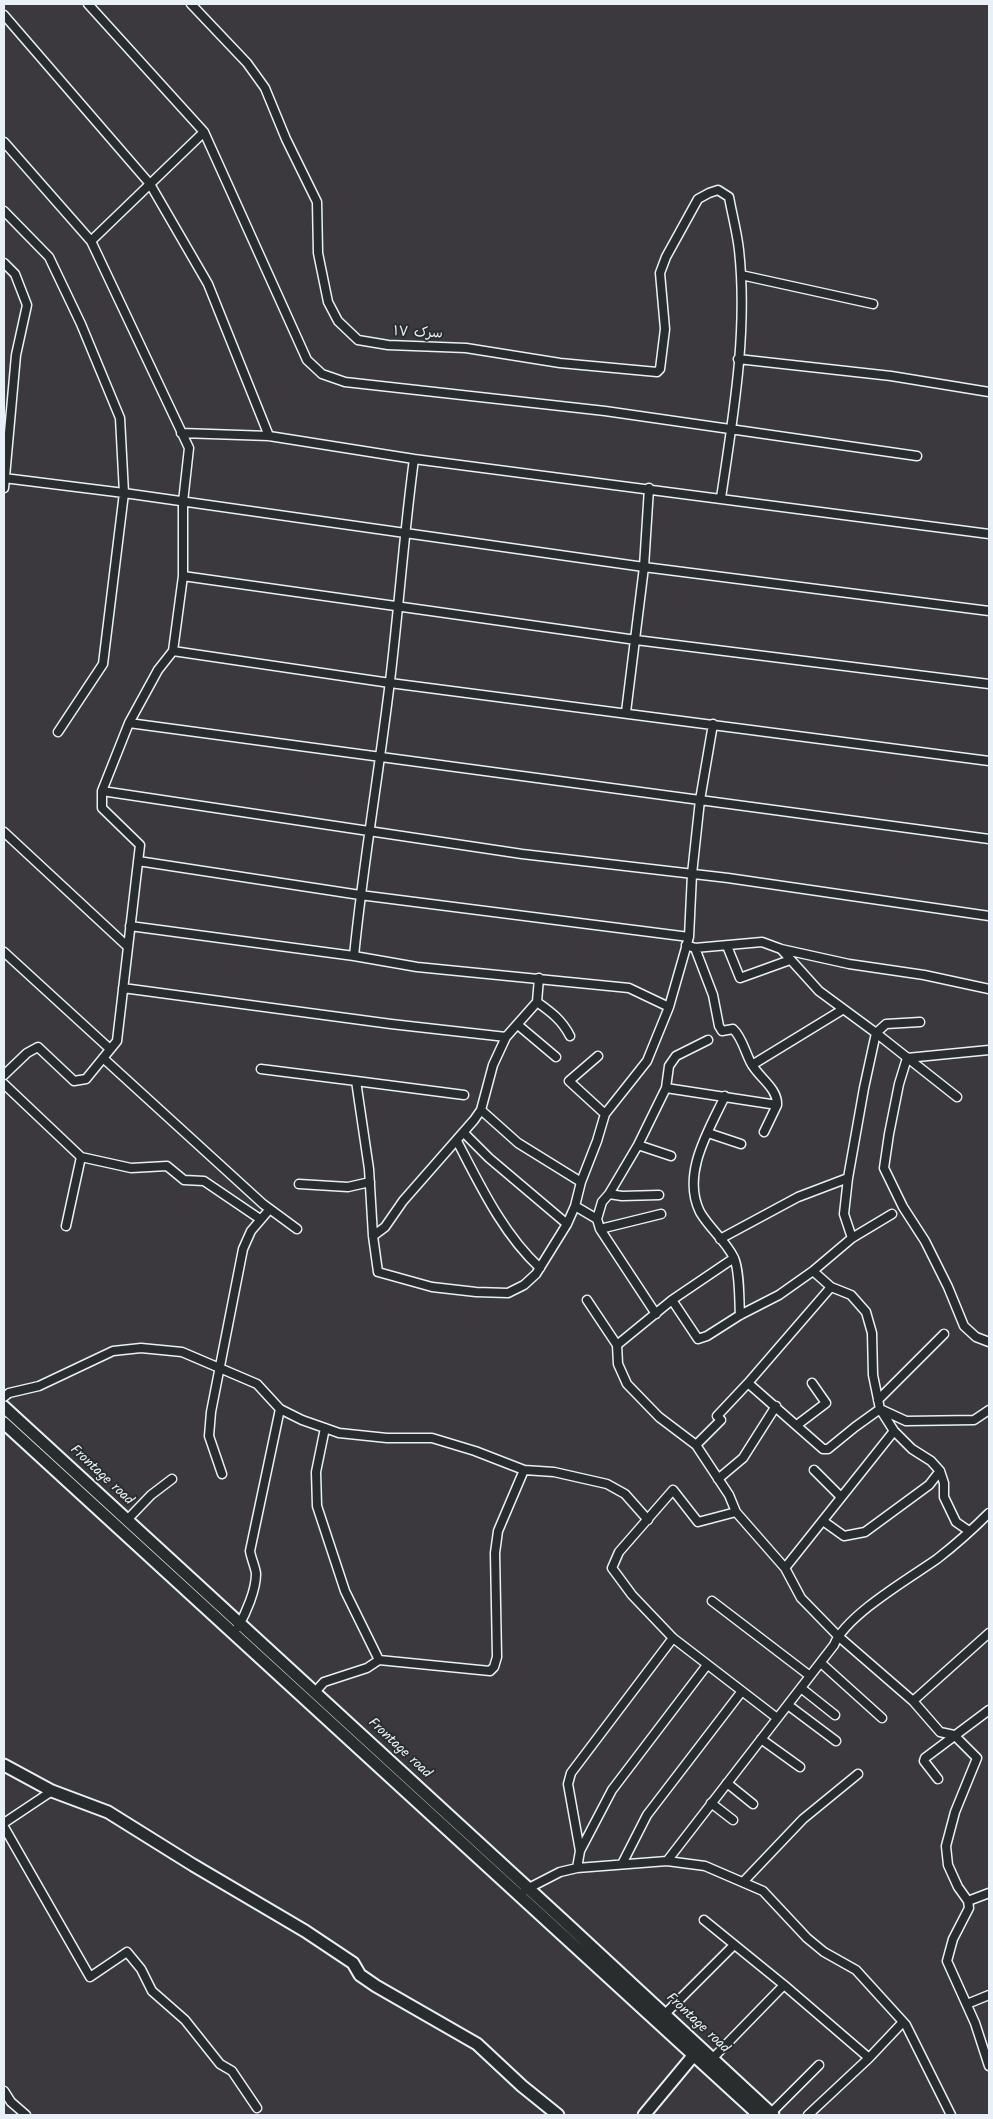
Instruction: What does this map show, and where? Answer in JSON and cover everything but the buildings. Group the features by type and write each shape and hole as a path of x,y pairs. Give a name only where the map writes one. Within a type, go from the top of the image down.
{"main road":[{"name":"Frontage road","path":"4,1407 127,1520 237,1628 315,1692 524,1892 664,2015 712,2059 768,2115"},
{"path":"4,1423 237,1628 524,1892 693,2056 768,2115"},
{"path":"4,1765 52,1790 108,1812 305,1931 353,1963 360,1975 376,1986 477,2044 522,2086 557,2115"},
{"path":"644,2115 693,2056"}],"street":[{"path":"88,4 204,132 307,360 322,374 345,382 490,397 732,428 917,456"},
{"name":"سرک ۱۷","path":"191,4 247,63 265,88 286,139 318,202 318,253 328,302 338,321 358,340 388,345 466,348 560,363 657,372 660,369 665,329 660,273 666,257 698,199 709,192 718,190 728,197 739,249 740,275"},
{"path":"4,15 150,184 208,284 269,436"},
{"path":"92,240 204,132"},
{"path":"4,142 92,240 189,448 183,502 183,576 173,651 158,670 129,723 102,791 102,808 140,845 117,1041 86,1079 74,1081 38,1047 27,1053 4,1075"},
{"path":"4,211 49,257 120,418 124,493 103,664 58,732"},
{"path":"4,263 15,274 27,305 16,355 4,488"},
{"path":"721,498 732,428 738,359 742,302 740,275 874,304"},
{"path":"738,359 891,376 989,392"},
{"path":"181,433 269,436 414,459 649,488 989,534"},
{"path":"354,956 360,895 390,683 404,533 414,459"},
{"path":"4,478 124,493 644,567 989,611"},
{"path":"626,712 644,567 649,488"},
{"path":"183,576 636,640 989,684"},
{"path":"173,651 390,683 989,760"},
{"path":"129,723 989,839"},
{"path":"356,1081 370,1182 373,1236 378,1272 432,1287 476,1292 508,1293 524,1284 536,1274 567,1224 575,1206 581,1182 605,1114 647,1061 670,1007 689,937 692,874 700,800 713,724"},
{"path":"102,791 522,854 692,874 989,916"},
{"path":"4,832 128,947"},
{"path":"138,861 360,895 689,937"},
{"path":"130,926 354,956 464,973 539,978 629,988 670,1007"},
{"path":"686,945 694,948 762,942 781,949 849,964 924,975 989,989"},
{"path":"727,946 740,978 790,960"},
{"path":"694,948 713,995 719,1026 722,1031 732,1029 738,1033 752,1065 776,1095 777,1105 764,1132"},
{"path":"781,949 819,991 957,1097"},
{"path":"4,952 110,1049"},
{"path":"373,1236 385,1227 403,1201 457,1142 481,1110 493,1065 506,1037 537,1002 539,978"},
{"path":"123,988 410,1027 506,1037"},
{"path":"537,1002 565,1026 570,1036"},
{"path":"752,1065 842,1010"},
{"path":"852,1238 844,1214 848,1178 876,1033 886,1024 920,1022"},
{"path":"518,1025 556,1057"},
{"path":"656,1314 600,1229 597,1220 602,1202 610,1194 638,1145 666,1088 669,1066 676,1056 708,1040"},
{"path":"908,1058 989,1050"},
{"path":"598,1056 569,1081 605,1114"},
{"path":"103,1058 270,1210 297,1229"},
{"path":"908,1058 899,1084 884,1168 902,1208 924,1241 944,1279 964,1326 976,1337 989,1342"},
{"path":"261,1069 464,1095"},
{"path":"4,1084 81,1157 131,1168 167,1166 184,1180 204,1181 260,1219"},
{"path":"666,1088 777,1105"},
{"path":"725,1096 708,1133 694,1176 693,1189 699,1210 734,1258 740,1315"},
{"path":"481,1110 518,1142 581,1182"},
{"path":"464,1133 489,1158 567,1224"},
{"path":"708,1133 741,1144"},
{"path":"457,1142 486,1199 497,1211 502,1223 540,1268"},
{"path":"638,1145 671,1156"},
{"path":"66,1226 81,1157"},
{"path":"720,1239 798,1197 848,1178"},
{"path":"299,1184 348,1187 370,1182"},
{"path":"610,1194 622,1196 658,1195"},
{"path":"575,1206 597,1220"},
{"path":"222,1474 208,1436 211,1412 221,1369 226,1326 243,1248 251,1231 270,1210"},
{"path":"600,1229 661,1214"},
{"path":"672,1300 698,1339 707,1336 740,1315 758,1308 779,1295 852,1238 892,1214"},
{"path":"617,1345 672,1300 734,1258"},
{"path":"813,1270 831,1287 851,1295 866,1312 872,1333 873,1375 879,1405 894,1430 912,1449 931,1460 940,1471 944,1483 944,1497 956,1522 969,1531"},
{"path":"696,1445 721,1420 717,1416 831,1287"},
{"path":"587,1300 617,1345 618,1364 627,1384 659,1417 696,1445 729,1495 736,1512 785,1568 801,1598 838,1636 912,1701 940,1732 954,1735 977,1758 955,1812 946,1846 948,1865 958,1887 968,1900 969,1908 953,1939 947,1961 955,1982 967,2004 989,2061"},
{"path":"748,1383 825,1450 879,1405 944,1334"},
{"path":"4,1398 9,1393 39,1386 114,1351 141,1348 182,1352 256,1384 280,1409 325,1428 339,1433 387,1438 432,1438 475,1451 524,1470 554,1472 607,1484 625,1494 648,1520"},
{"path":"797,1425 826,1403 812,1383"},
{"path":"879,1405 906,1421 974,1420 989,1410"},
{"path":"718,1479 743,1458 776,1406"},
{"path":"237,1628 253,1588 256,1572 250,1551 280,1409"},
{"path":"325,1428 316,1472 317,1506 345,1591 379,1660"},
{"path":"785,1568 894,1430"},
{"path":"315,1692 324,1682 367,1668 379,1660 490,1671 494,1667 497,1657 494,1553 498,1531 524,1470"},
{"path":"814,1470 841,1497"},
{"path":"823,1521 844,1536 865,1532 929,1486 940,1471"},
{"path":"127,1520 151,1495 172,1479"},
{"path":"736,1512 698,1522 673,1490 619,1552 612,1568 632,1595 673,1638 777,1718"},
{"path":"667,1861 821,1663 838,1636 860,1613 938,1557 989,1513"},
{"path":"712,1601 810,1676"},
{"path":"912,1701 989,1633"},
{"path":"580,1851 568,1784 570,1773 673,1638"},
{"path":"821,1663 882,1718"},
{"path":"577,1868 580,1851 612,1790 707,1665"},
{"path":"800,1688 835,1715"},
{"path":"622,1864 647,1814 742,1691"},
{"path":"788,1705 836,1742"},
{"path":"938,1779 924,1760 954,1735 989,1710"},
{"path":"761,1738 800,1767"},
{"path":"744,1881 803,1819 858,1774"},
{"path":"726,1783 753,1804"},
{"path":"52,1790 4,1825 90,1977 127,1952 141,1969 152,1991 185,2020 220,2064 232,2072 257,2108"},
{"path":"711,1803 733,1820"},
{"path":"524,1892 560,1872 577,1868 667,1861 705,1866 744,1881 763,1891 807,1938 824,1952 856,1970 903,2022 951,2115"},
{"path":"968,1900 989,1893"},
{"path":"704,1920 869,2058"},
{"path":"664,2015 734,1944"},
{"path":"712,2059 784,1985"},
{"path":"967,2004 989,1995"},
{"path":"808,2115 869,2058 903,2022"},
{"path":"768,2115 819,2065"},
{"path":"4,2091 11,2102 26,2115"}]}
